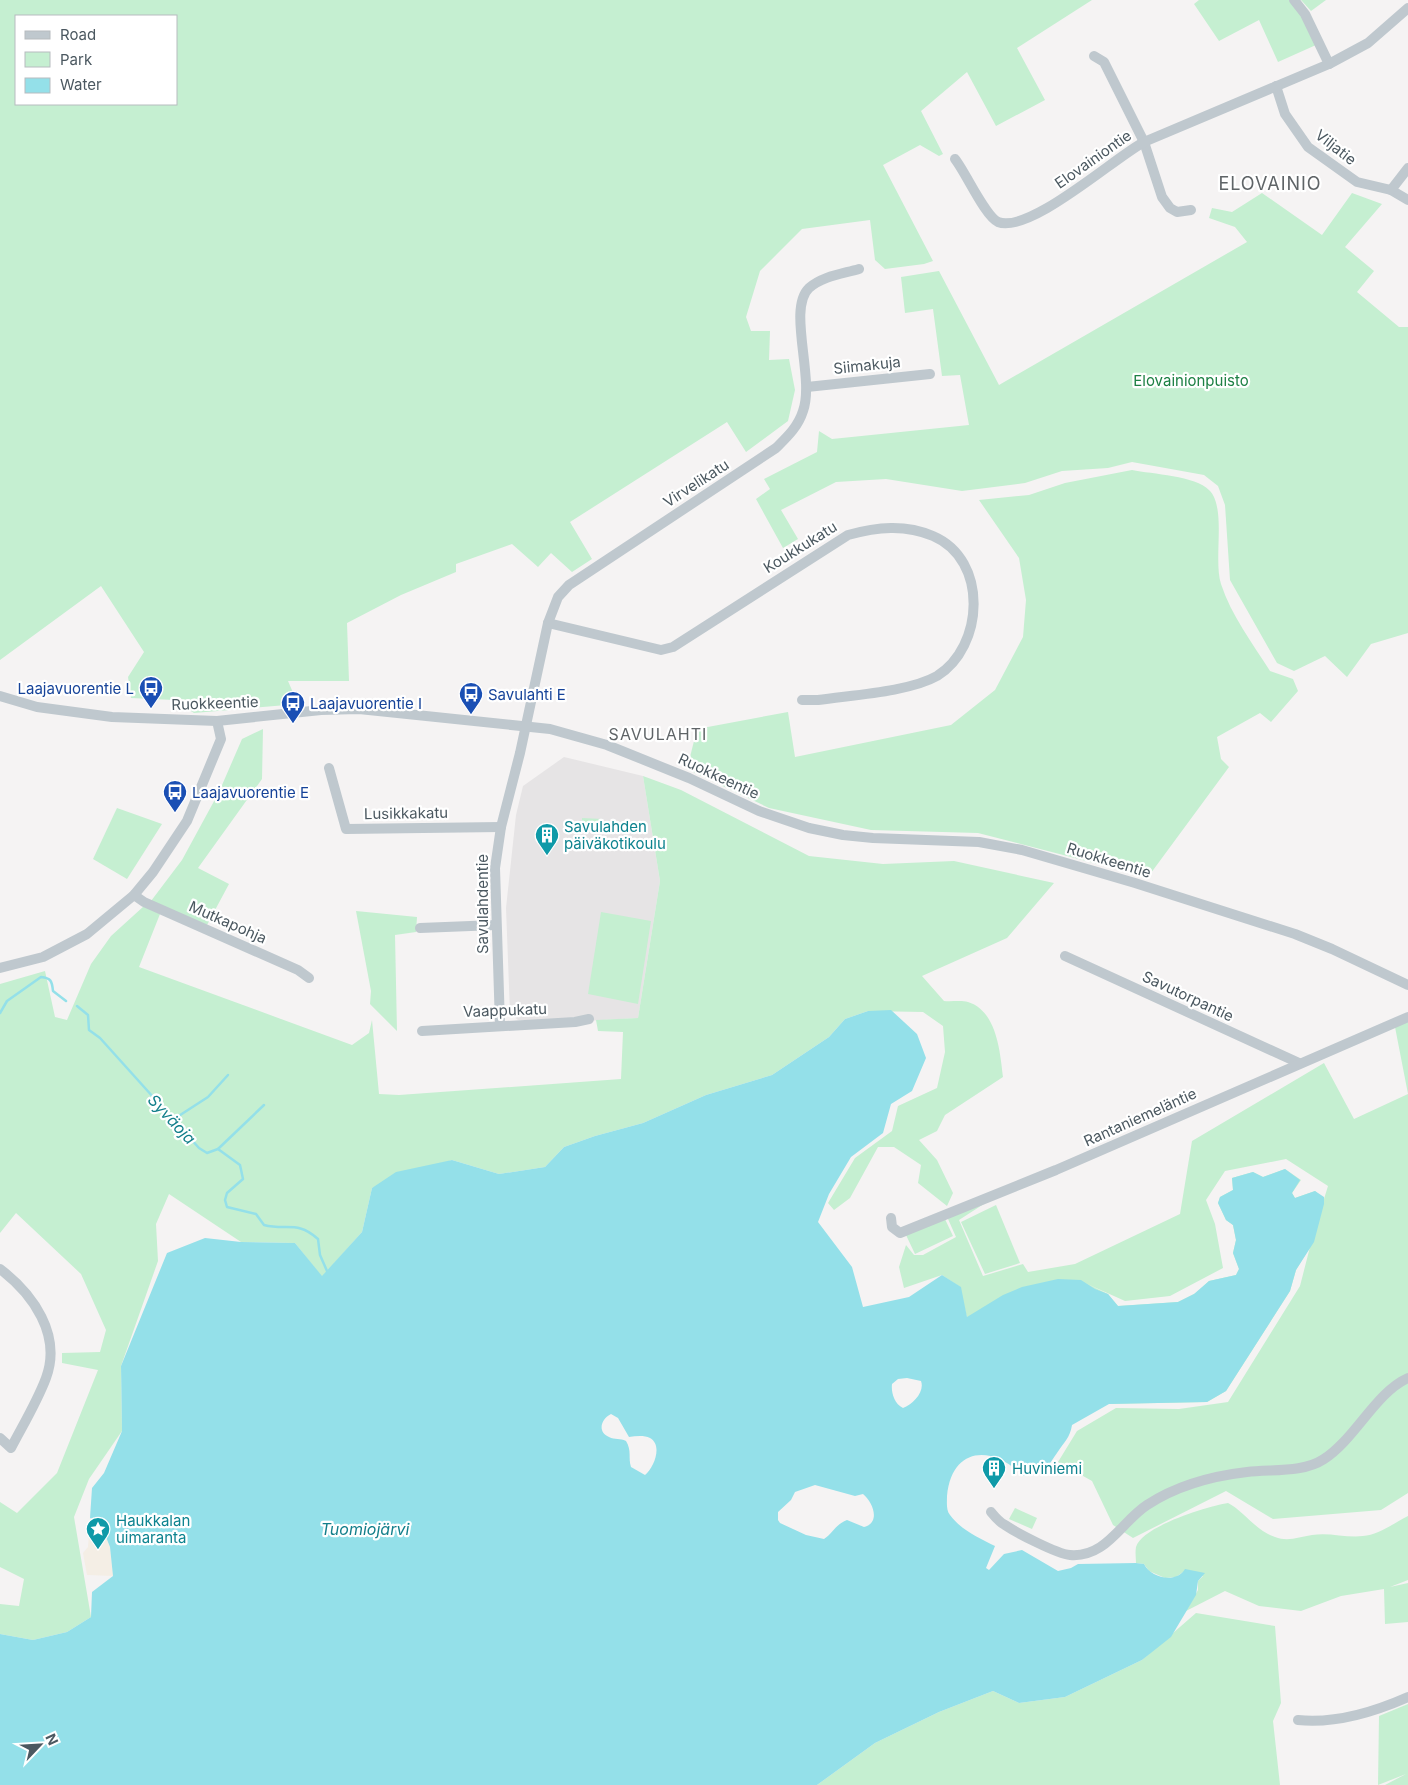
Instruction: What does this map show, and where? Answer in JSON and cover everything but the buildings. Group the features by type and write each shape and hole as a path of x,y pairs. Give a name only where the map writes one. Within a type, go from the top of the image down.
{"street":[{"path":"1294,0 1305,14 1329,64"},
{"name":"Elovainiontie","path":"955,159 968,176 987,212 998,222 1016,223 1067,197 1124,152 1329,64 1368,42 1408,8"},
{"path":"1094,56 1104,62 1144,142 1162,197 1170,208 1178,212 1191,210"},
{"name":"Viljatie","path":"1276,86 1285,114 1308,147 1358,182 1391,190 1408,200"},
{"path":"1391,190 1408,168"},
{"name":"Virvelikatu","path":"525,727 548,623 558,597 569,585 776,448 795,428 804,410 807,387 800,302 808,289 822,279 859,269"},
{"name":"Siimakuja","path":"807,387 930,374"},
{"name":"Koukkukatu","path":"548,623 661,650 673,647 848,535 874,527 900,528 933,536 952,550 961,562 971,584 974,621 965,645 947,668 918,684 818,700 802,700"},
{"name":"Ruokkeentie","path":"0,696 37,707 112,717 216,721 315,711 359,709 573,734 607,745 689,778 759,811 809,828 873,838 979,842 1056,859 1295,934 1408,985"},
{"path":"0,968 43,957 87,934 134,895 153,872 187,820 220,739 216,721"},
{"name":"Savulahdentie","path":"500,1025 495,868 500,827 525,727"},
{"name":"Lusikkakatu","path":"329,768 346,829 500,827"},
{"name":"Mutkapohja","path":"134,895 144,902 298,970 309,978"},
{"path":"420,928 496,925"},
{"name":"Savutorpantie","path":"1065,956 1299,1063"},
{"name":"Rantaniemeläntie","path":"891,1218 892,1226 900,1232 1056,1170 1408,1017"},
{"name":"Vaappukatu","path":"422,1031 575,1022 589,1019"},
{"path":"0,1269 29,1296 44,1323 49,1340 46,1377 11,1448 0,1438"},
{"path":"991,1512 1004,1525 1064,1554 1079,1554 1102,1547 1143,1508 1186,1486 1224,1476 1308,1467 1323,1460 1337,1449 1394,1386 1408,1378"},
{"path":"1298,1720 1312,1721 1343,1718 1381,1709 1408,1697"}],"shaded area":[{"path":"564,757 643,776 660,881 638,1018 585,1021 518,1020 510,1013 506,908 516,815 523,786"}],"green space":[{"path":"0,0 1092,0 1017,48 1045,100 996,126 967,72 921,111 943,154 939,156 920,145 883,165 933,261 885,269 875,260 870,220 802,229 760,271 746,317 751,331 770,331 769,360 789,359 795,390 788,421 746,452 727,422 570,522 592,559 572,572 551,553 538,567 512,544 456,564 456,572 401,595 347,623 349,681 288,681 298,704 194,713 174,700 131,698 128,677 144,652 101,586 0,660"},
{"path":"1199,0 1289,0 1302,16 1316,45 1278,62 1259,20 1219,41 1194,4"},
{"path":"1301,0 1326,0 1311,11"},
{"name":"Elovainionpuisto","path":"1262,193 1322,235 1352,193 1382,204 1345,247 1374,271 1357,292 1399,327 1408,327 1408,633 1371,644 1347,677 1325,656 1294,671 1277,663 1230,580 1225,505 1218,486 1204,475 1132,462 1108,468 1062,471 1025,483 962,491 886,479 836,482 781,510 798,539 783,548 756,499 770,489 764,479 817,452 819,431 832,439 969,425 960,375 942,376 933,309 905,313 901,277 939,271 999,385 1247,242 1235,227 1209,218 1212,208 1232,212"},
{"path":"1132,470 1173,476 1203,485 1209,490 1214,498 1219,521 1218,561 1221,584 1225,596 1243,629 1270,671 1293,679 1298,691 1271,722 1260,713 1217,737 1221,759 1229,767 1148,877 978,833 871,830 769,808 687,769 697,729 788,712 795,757 951,725 995,690 1023,637 1026,600 1019,558 979,500 1029,495 1065,483"},
{"path":"263,729 262,779 198,868 229,884 207,925 151,901 182,860 219,792 242,739"},
{"path":"643,776 681,790 809,856 883,864 954,861 1054,883 1007,938 922,976 944,1001 968,1002 978,1007 985,1014 995,1034 1003,1077 945,1115 937,1131 919,1140 937,1160 953,1193 947,1206 918,1183 921,1165 894,1147 878,1147 850,1198 834,1210 828,1203 855,1158 892,1131 898,1106 937,1088 945,1052 943,1026 923,1012 868,1011 845,1019 829,1037 772,1075 706,1095 643,1123 595,1136 564,1147 545,1167 499,1174 452,1160 372,1188 362,1232 322,1277 295,1243 241,1242 169,1194 156,1224 158,1261 121,1366 122,1431 89,1479 74,1517 91,1617 67,1632 33,1640 0,1634 0,1604 19,1606 24,1579 0,1567 0,1502 17,1513 57,1473 98,1370 62,1363 62,1353 100,1352 106,1330 81,1274 16,1213 0,1233 0,984 45,971 55,1017 67,1020 91,964 111,936 144,906 160,914 139,967 352,1045 369,1033 372,1020 379,1094 399,1095 621,1079 623,1032 598,1031 596,1020 638,1018 660,881"},
{"path":"117,808 162,824 127,879 93,859"},
{"path":"582,818 603,819 602,831 582,830"},
{"path":"356,911 417,917 416,932 395,935 397,1031 370,1004 371,991"},
{"path":"601,912 651,921 638,1004 588,994"},
{"path":"1408,1020 1408,1094 1395,1027"},
{"path":"1324,1063 1354,1119 1408,1094 1408,1493 1381,1510 1273,1519 1226,1491 1133,1538 1113,1525 1092,1481 1058,1462 1077,1431 1116,1408 1179,1409 1228,1402 1300,1286 1310,1247 1296,1270 1290,1291 1226,1391 1207,1402 1108,1404 967,1318 960,1287 942,1275 904,1288 899,1267 906,1245 914,1255 923,1255 956,1237 948,1219 954,1214 990,1200 959,1220 983,1276 1023,1264 1028,1272 1075,1264 1180,1214 1192,1141","holes":["1286,1159 1328,1186 1324,1199 1315,1191 1295,1198 1292,1193 1301,1180 1285,1169 1263,1177 1253,1172 1232,1178 1233,1190 1220,1197 1218,1203 1226,1220 1233,1225 1236,1240 1233,1253 1239,1269 1236,1275 1209,1281 1196,1293 1178,1302 1118,1306 1108,1294 1085,1283 1125,1301 1170,1296 1223,1268 1215,1224 1206,1200 1225,1171"]},
{"path":"996,1205 1020,1263 985,1274 961,1222"},
{"path":"944,1217 953,1236 915,1254 906,1235"},
{"path":"1228,1503 1268,1534 1284,1539 1318,1534 1369,1535 1408,1516 1408,1580 1390,1587 1408,1583 1408,1622 1385,1624 1384,1589 1341,1596 1301,1611 1259,1606 1225,1591 1186,1611 1198,1590 1198,1581 1203,1576 1183,1572 1176,1577 1165,1578 1149,1571 1144,1564 1136,1563 1136,1547 1141,1539 1150,1532 1177,1518"},
{"path":"1015,1508 1037,1518 1032,1529 1009,1519"},
{"path":"1196,1613 1275,1626 1281,1703 1273,1721 1280,1785 817,1785 875,1743 939,1712 993,1691 1019,1703 1065,1697 1142,1660"},
{"path":"1408,1704 1408,1785 1385,1785 1406,1774 1378,1785 1379,1716"}],"sand":[{"name":"Haukkalan uimaranta","path":"90,1518 100,1522 110,1547 113,1576 87,1575 83,1553 88,1547"}],"water":[{"name":"Tuomiojärvi","path":"891,1010 917,1034 926,1058 912,1091 891,1104 883,1133 851,1157 829,1194 818,1222 852,1267 863,1307 909,1297 942,1275 961,1287 967,1317 1003,1295 1022,1287 1058,1279 1081,1280 1095,1289 1108,1294 1118,1306 1178,1302 1194,1294 1209,1281 1236,1275 1239,1269 1233,1253 1236,1240 1233,1225 1226,1220 1218,1203 1220,1197 1233,1190 1232,1178 1253,1172 1263,1177 1285,1169 1300,1180 1292,1193 1295,1198 1315,1191 1324,1197 1324,1204 1314,1242 1296,1270 1290,1291 1226,1391 1207,1402 1109,1404 1072,1425 1066,1440 1047,1467 1041,1472 1023,1476 999,1459 976,1456 965,1460 957,1467 950,1480 947,1509 950,1515 965,1529 995,1546 986,1568 989,1570 1004,1554 1022,1550 1058,1571 1078,1564 1136,1563 1144,1564 1147,1569 1158,1576 1170,1578 1181,1574 1185,1569 1205,1573 1198,1581 1196,1595 1171,1637 1142,1660 1065,1697 1019,1703 993,1691 939,1712 875,1743 817,1785 0,1785 0,1634 33,1640 67,1632 91,1617 92,1592 113,1576 110,1547 100,1522 90,1518 92,1488 104,1473 122,1431 121,1366 167,1253 205,1238 241,1242 295,1243 322,1276 362,1232 372,1188 396,1172 452,1160 499,1174 545,1167 564,1147 595,1136 643,1123 706,1095 772,1075 829,1037 845,1019 868,1011","holes":["907,1378 921,1381 922,1385 920,1393 914,1401 903,1408 897,1404 894,1398 892,1384 898,1379","611,1414 618,1418 629,1437 645,1436 654,1441 657,1451 656,1456 645,1475 631,1467 629,1448 626,1441 611,1438 603,1432 603,1422","815,1485 855,1496 863,1494 870,1502 874,1517 869,1525 864,1527 847,1520 824,1539 806,1535 780,1523 778,1520 778,1512 791,1500 795,1492"]}],"waterway":[{"name":"Syväoja","path":"0,1013 7,1001 41,977 49,979 53,991 66,1001"},
{"name":"Syväoja","path":"77,1006 88,1015 89,1030 100,1038 199,1148 207,1153 218,1149 240,1165 243,1179 227,1193 225,1200 227,1207 256,1214 264,1225 298,1228 311,1233 318,1239 320,1255 327,1271"},
{"path":"174,1119 208,1097 228,1075"},
{"path":"218,1149 264,1105"}],"place":[{"name":"Laajavuorentie L","path":"151,709"},
{"name":"Savulahti E","path":"471,715"},
{"name":"Laajavuorentie I","path":"293,724"},
{"name":"Laajavuorentie E","path":"175,813"},
{"name":"Savulahden päiväkotikoulu","path":"547,856"},
{"name":"Huviniemi","path":"994,1489"},
{"name":"Haukkalan uimaranta","path":"98,1550"}],"district":[{"name":"ELOVAINIO","path":"1270,183"},
{"name":"SAVULAHTI","path":"658,734"}]}
